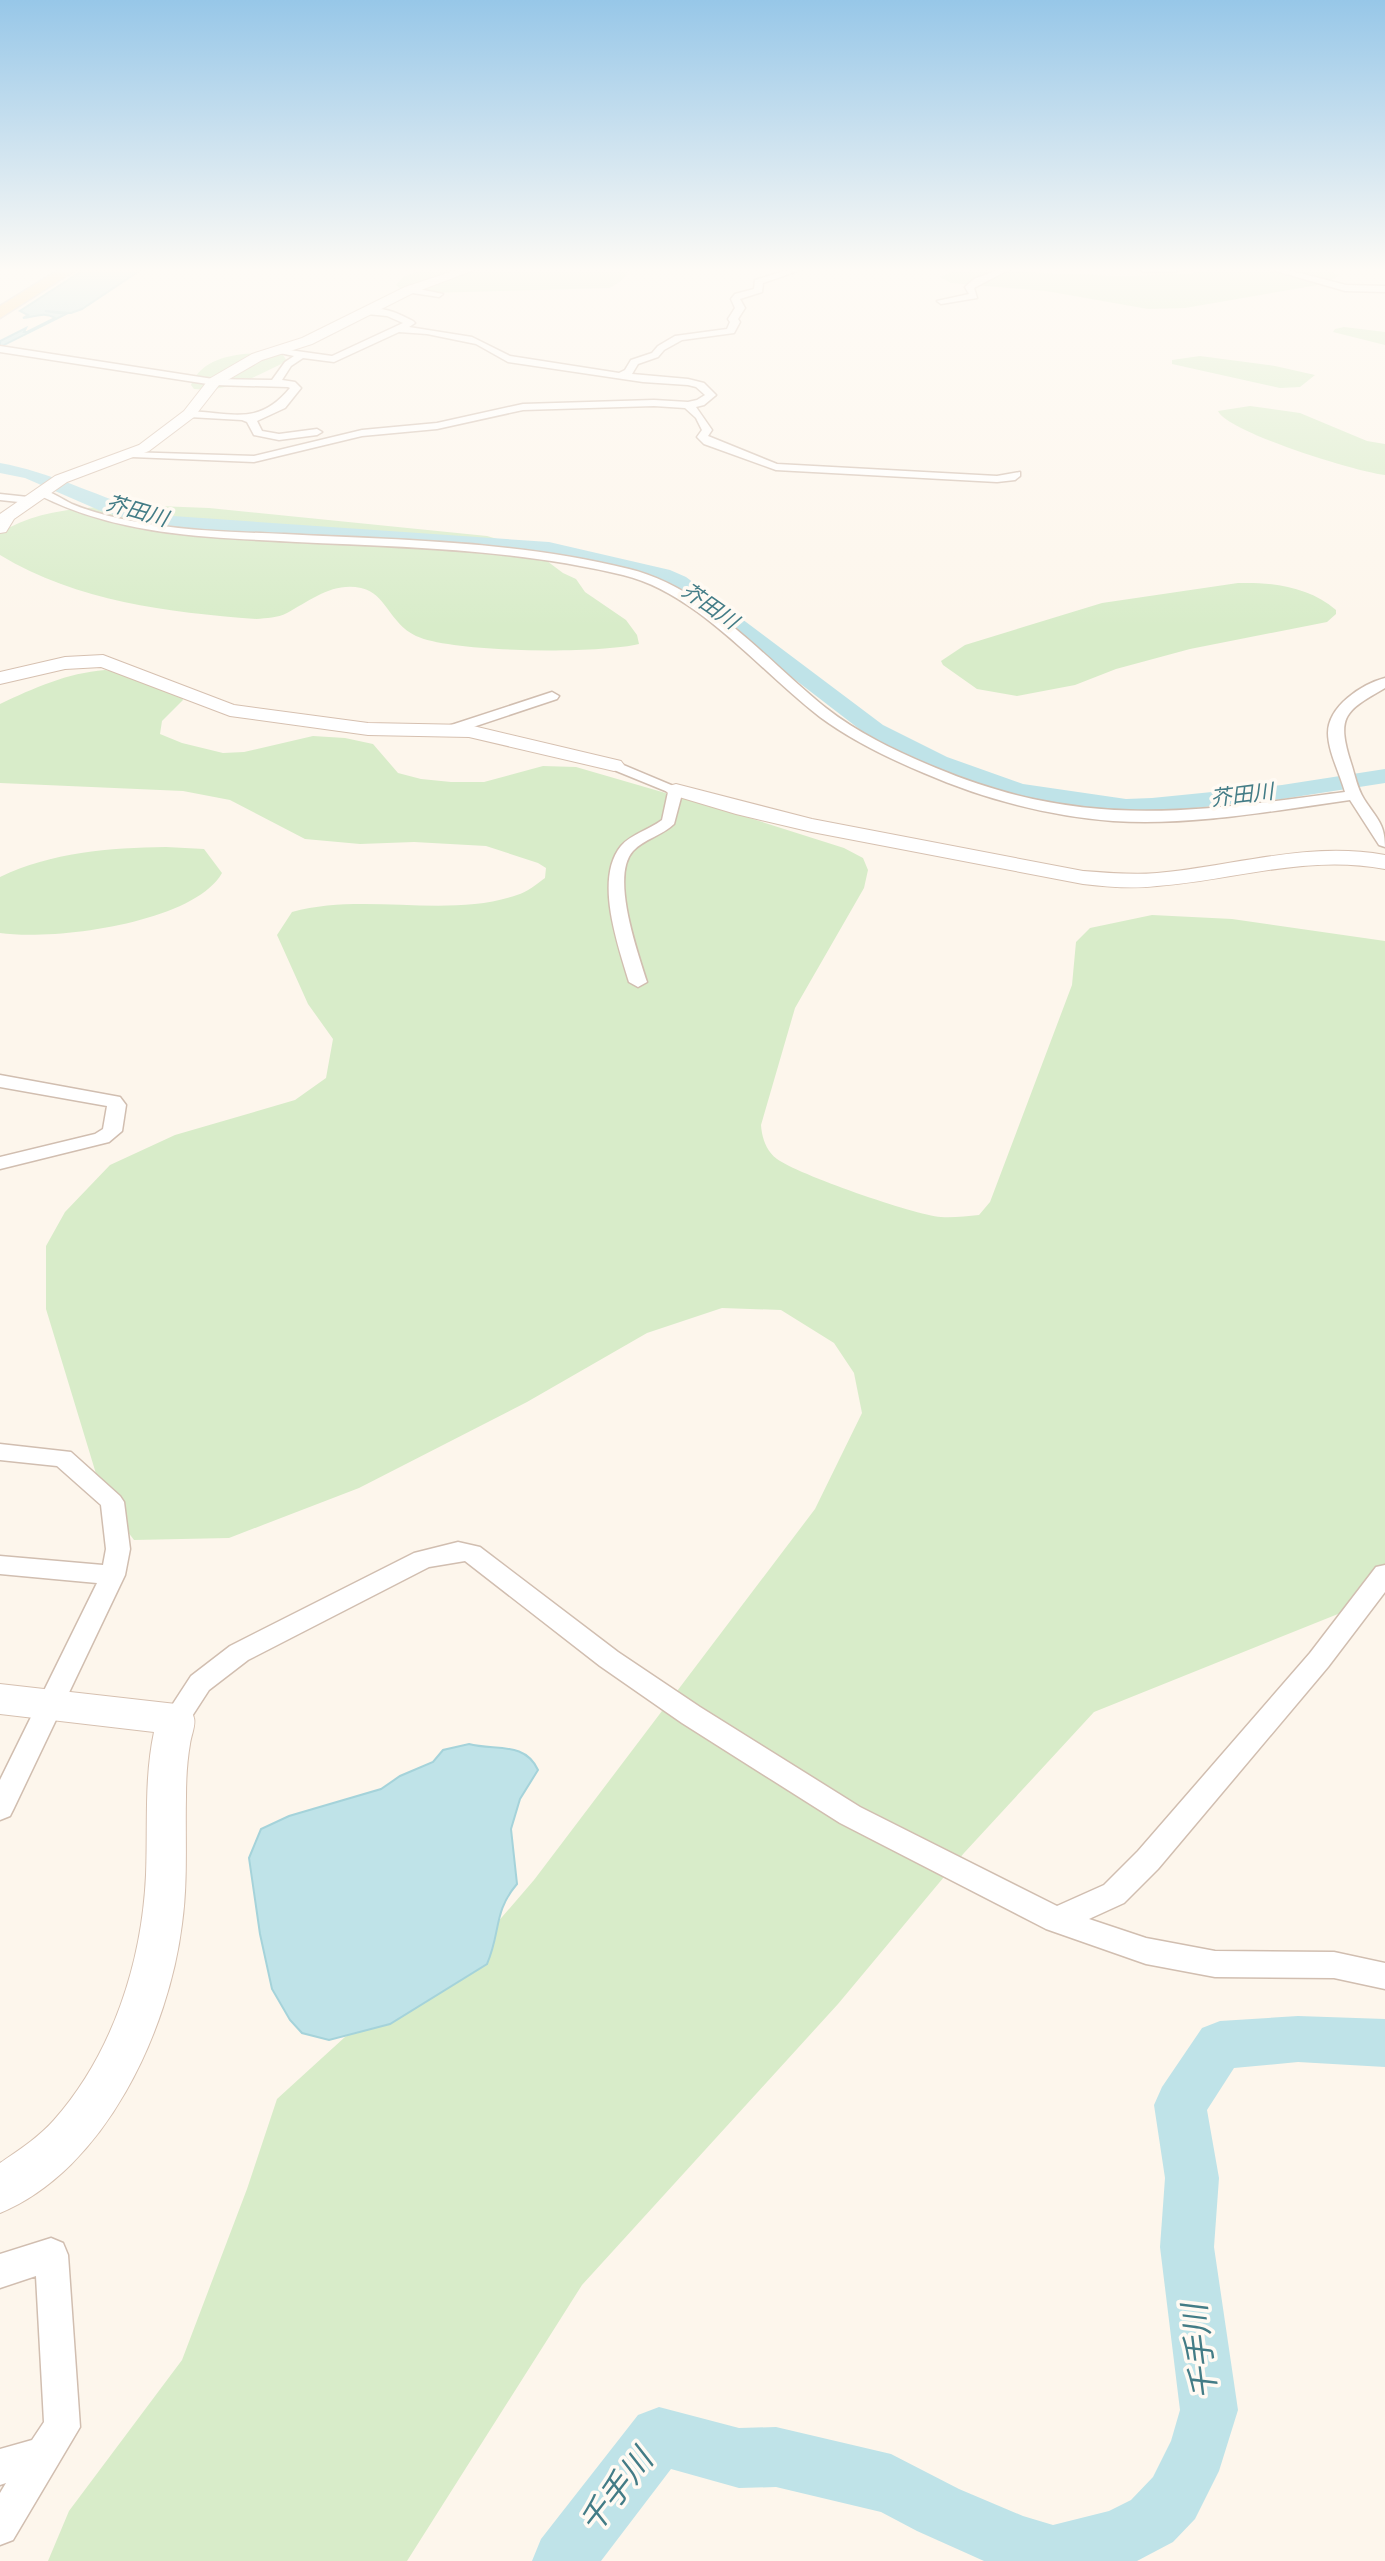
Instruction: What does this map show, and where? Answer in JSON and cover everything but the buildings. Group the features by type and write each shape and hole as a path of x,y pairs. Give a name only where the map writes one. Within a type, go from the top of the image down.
{"street":[{"path":"0,528 8,516 61,479 99,463 132,454 153,442 188,414 210,389"},
{"path":"251,420 281,406 296,389"},
{"path":"132,454 254,459 376,431 426,427 539,406 654,403 688,405 711,395 703,389"},
{"path":"688,405 698,412 705,424 707,430 702,437 708,442 776,467 973,478 1011,478 1016,474"},
{"path":"188,414 244,417 251,420 258,433 279,437 365,425 380,434 321,451"},
{"path":"426,427 475,431"},
{"path":"0,497 35,496 95,514 165,530 521,553 596,565 640,576 659,583 691,605 826,714 860,736 944,776 1023,803 1100,816 1142,817 1173,816 1354,795"},
{"path":"0,678 65,663 103,661 230,710 368,729 469,731 614,765 676,790 778,818 1093,879 1157,880 1335,856 1384,855 1354,795 1335,736 1336,724 1350,702 1385,682"},
{"path":"447,731 552,696"},
{"path":"638,982 628,950 616,871 627,848 669,821 676,790"},
{"path":"0,1081 113,1101 117,1105 111,1131 102,1138 0,1163"},
{"path":"0,1452 62,1458 111,1502 118,1549 113,1575 0,1808"},
{"path":"0,2190 70,2136 115,2070 153,1971 165,1896 168,1752 176,1719 200,1683 239,1653 423,1559 458,1551 471,1553 609,1659 702,1722 850,1815 1056,1920 1146,1951 1215,1964 1334,1965 1385,1976"},
{"path":"0,1565 113,1575"},
{"path":"1056,1920 1114,1894 1148,1860 1319,1660 1385,1574"},
{"path":"0,1699 176,1719"},
{"path":"0,2271 51,2255 62,2427 0,2527"},
{"path":"0,2467 44,2454"}],"green space":[{"path":"1250,406 1300,413 1367,441 1385,444 1385,475 1348,467 1267,440 1227,420 1218,411"},
{"path":"157,506 209,508 487,536 531,549 563,573 576,579 585,592 626,620 637,635 639,644 592,649 526,650 434,642 407,630 369,591 350,587 331,590 287,613 268,618 189,613 92,594 60,584 0,555 0,533 36,517 76,509"},
{"path":"1238,583 1277,585 1302,591 1325,602 1336,610 1336,614 1327,622 1190,649 1116,669 1075,685 1017,696 977,689 941,661 965,645 1102,603"},
{"path":"105,670 142,677 179,692 183,700 162,721 160,734 182,743 223,753 244,752 313,736 345,738 373,744 398,773 451,782 484,782 543,766 576,767 731,812 844,848 863,858 868,870 864,888 795,1008 761,1125 762,1135 770,1152 789,1166 856,1193 927,1215 979,1215 990,1202 1072,985 1076,942 1090,928 1152,915 1232,919 1385,941 1385,1574 1348,1610 1094,1712 964,1853 838,2004 582,2285 407,2561 48,2561 69,2511 182,2360 247,2189 277,2099 345,2037 440,1989 534,1880 815,1509 862,1413 854,1373 834,1343 781,1310 722,1308 647,1333 527,1402 359,1488 229,1538 134,1540 104,1500 46,1309 46,1246 65,1212 110,1165 175,1135 295,1100 326,1078 333,1039 308,1004 277,935 292,912 348,904 434,906 490,902 528,890 545,878 546,868 486,846 414,842 360,844 305,839 230,800 183,791 0,783 0,704 64,678"},
{"path":"166,847 204,849 222,873 207,890 183,905 120,925 53,934 0,933 0,877 40,862 81,853"}],"water":[{"path":"469,1744 517,1751 532,1761 538,1770 520,1799 511,1829 517,1884 504,1904 487,1964 390,2024 329,2040 302,2033 290,2020 272,1989 260,1934 249,1858 261,1829 289,1816 381,1789 400,1776 433,1762 443,1750"}],"waterway":[{"name":"芥田川","path":"0,468 30,474 108,507 157,521 549,548 663,574 679,581 875,730 938,762 1018,791 1126,807 1152,806 1282,792 1385,776"},
{"name":"千手川","path":"563,2561 659,2436 739,2458 776,2457 891,2484 938,2510 1020,2546 1053,2556 1117,2539 1152,2521 1174,2498 1198,2450 1209,2410 1187,2247 1192,2178 1180,2105 1220,2045 1298,2039 1385,2043"}]}
